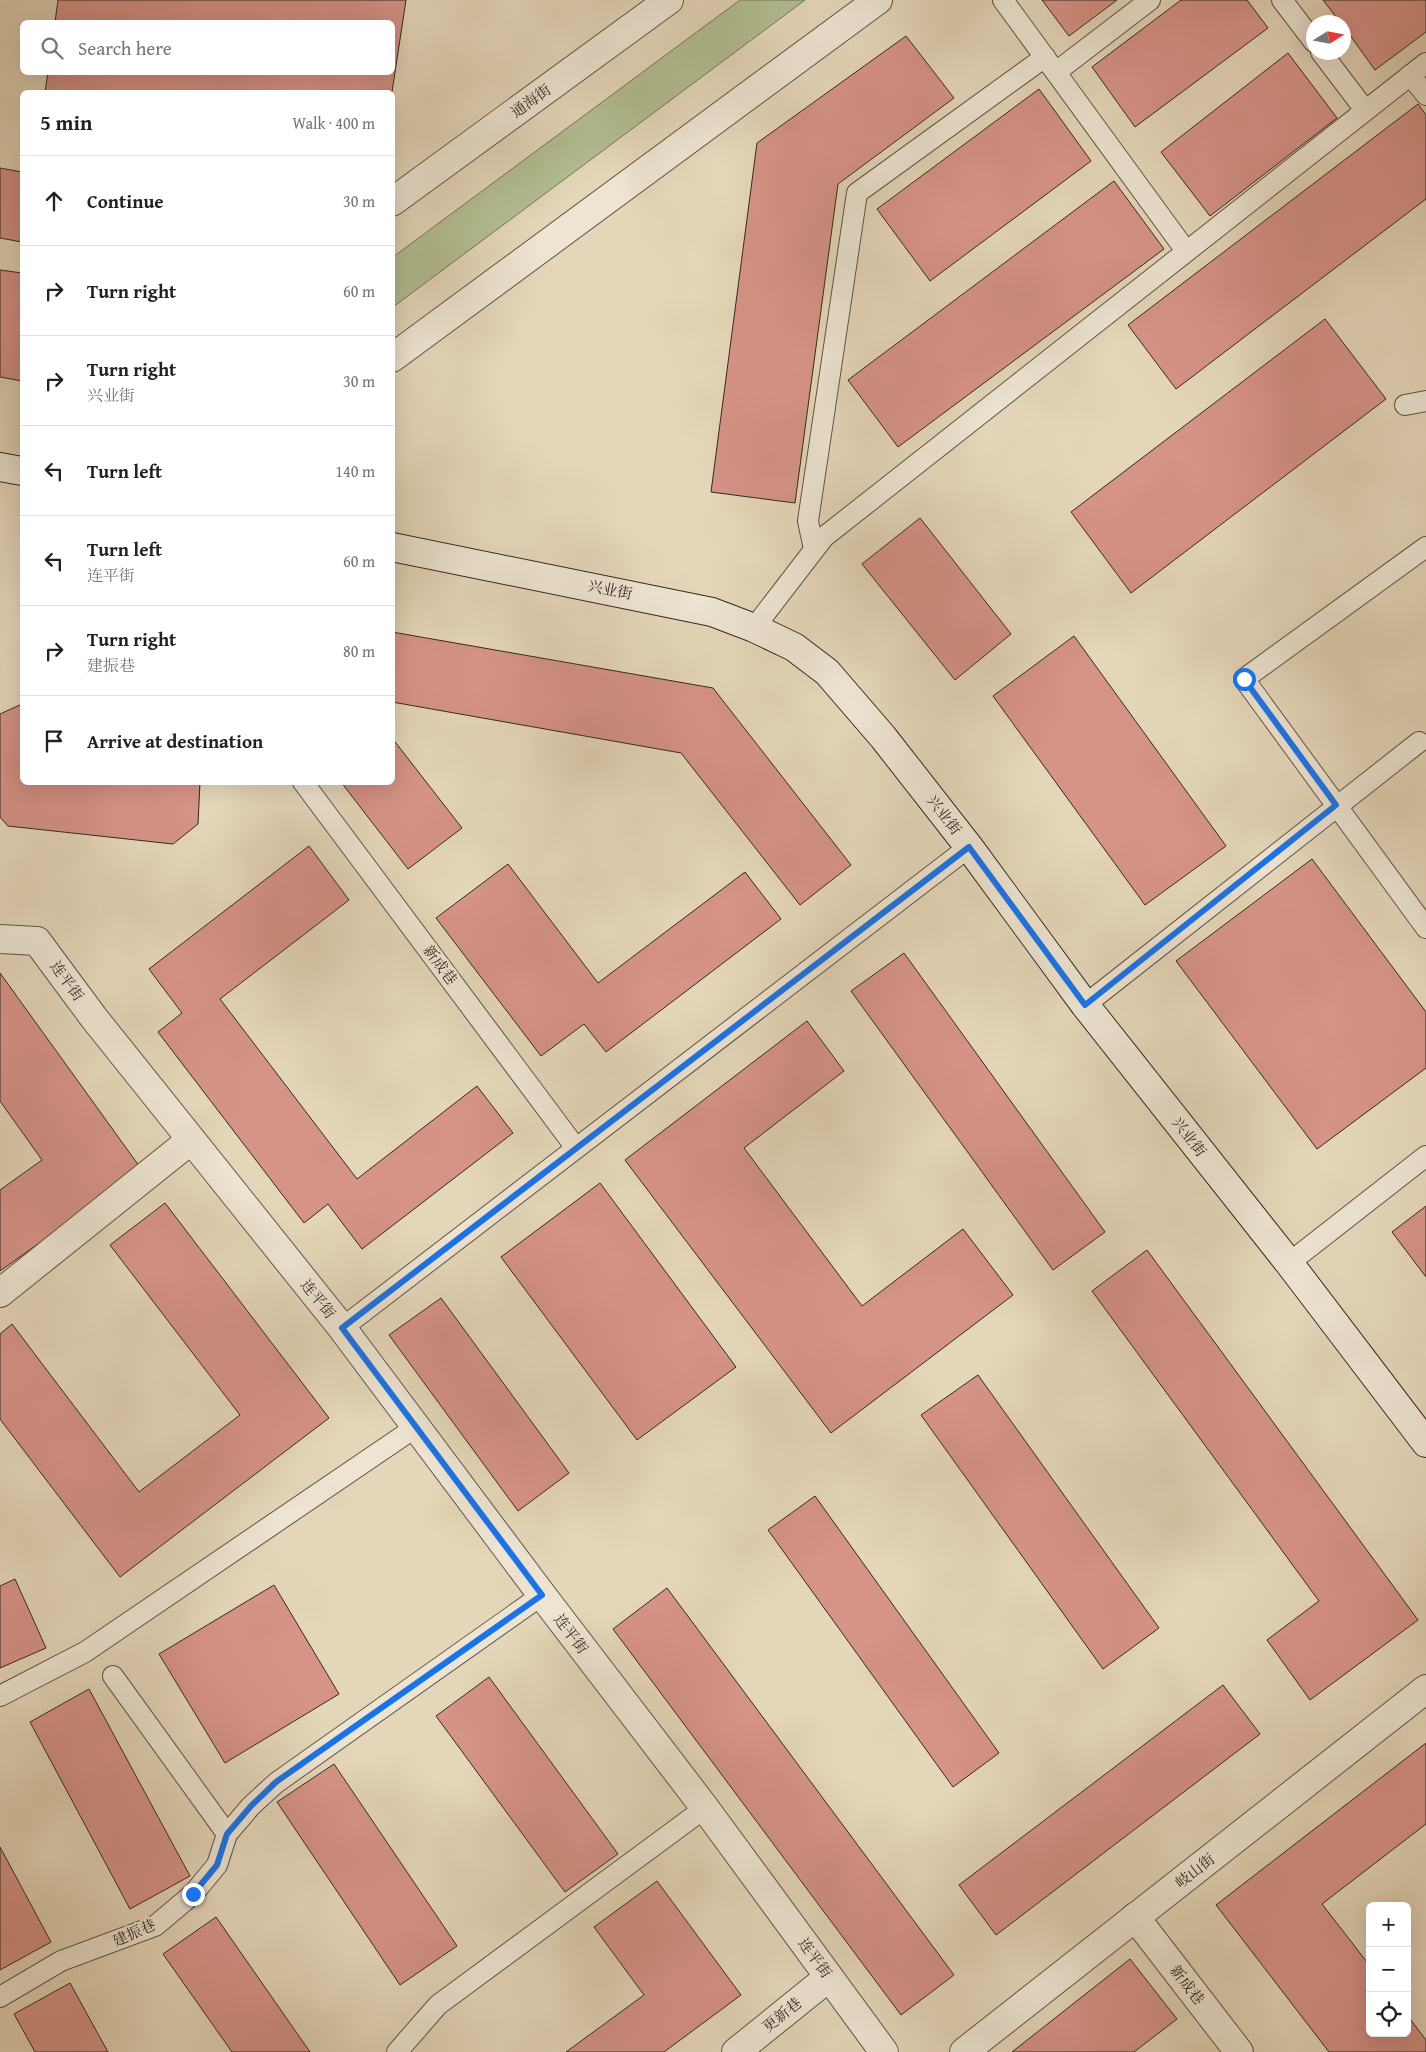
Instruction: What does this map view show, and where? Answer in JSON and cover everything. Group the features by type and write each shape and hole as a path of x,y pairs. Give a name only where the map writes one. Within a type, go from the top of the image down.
{"street":[{"name":"通海街","path":"395,200 669,0"},
{"path":"395,356 878,0"},
{"path":"0,467 20,471"},
{"name":"兴业街","path":"395,548 712,612 754,628 794,647 827,672 883,737 969,847 1085,1005 1288,1263 1426,1443"},
{"name":"连平街","path":"0,938 38,941 94,1018 342,1328 542,1595 705,1808 884,2052"},
{"path":"0,1293 191,1140"},
{"name":"岐山街","path":"964,2052 1426,1689"},
{"name":"新成巷","path":"1135,1917 1240,2052"},
{"name":"更新巷","path":"736,2052 829,1977"}],"lane":[{"path":"1003,0 1186,251"},
{"path":"814,549 808,521 857,193 1150,0"},
{"path":"1282,0 1306,32"},
{"path":"1327,60 1365,110"},
{"path":"754,628 824,537 1418,69 1426,95"},
{"path":"1405,405 1426,401"},
{"path":"1426,547 1244,679 1426,928"},
{"path":"1085,1005 1336,805 1419,742"},
{"name":"新成巷","path":"305,785 576,1148"},
{"path":"342,1328 969,847"},
{"path":"1288,1263 1426,1156"},
{"path":"0,1696 85,1652 416,1427"},
{"name":"建振巷","path":"0,1997 61,1961 155,1926 193,1894 217,1865 227,1834 251,1806 276,1782 542,1595"},
{"path":"113,1676 227,1834"},
{"path":"397,2052 438,2005 705,1808"}],"green space":[{"path":"740,0 805,0 395,306 395,256"}],"building":[{"path":"58,0 406,0 395,72 395,20 55,20"},
{"path":"1042,0 1117,0 1069,36"},
{"path":"1181,0 1247,0 1268,28 1135,127 1092,67"},
{"path":"1323,0 1426,0 1426,32 1375,70 1351,37 1351,15 1335,15"},
{"path":"906,36 954,98 838,184 795,503 711,492 757,143"},
{"path":"1288,53 1337,118 1210,216 1161,152"},
{"path":"48,75 395,75 392,90 45,90"},
{"path":"1039,89 1091,161 930,281 877,209"},
{"path":"1418,104 1426,115 1426,199 1176,389 1128,325"},
{"path":"0,168 20,172 20,242 0,238"},
{"path":"1114,181 1164,249 898,447 848,380"},
{"path":"0,270 20,273 20,381 0,377"},
{"path":"1325,319 1386,399 1131,593 1071,512"},
{"path":"920,518 1011,634 955,680 862,564"},
{"path":"395,633 713,688 851,865 800,905 681,753 395,703"},
{"path":"1074,636 1226,846 1145,905 993,696"},
{"path":"20,705 20,785 200,785 198,824 173,844 8,826 0,817 0,714"},
{"path":"395,742 462,828 408,869 343,785 395,785"},
{"path":"309,846 349,900 220,999 357,1179 477,1086 513,1133 362,1249 328,1204 304,1223 158,1032 182,1013 149,969"},
{"path":"1312,859 1426,1012 1426,1068 1317,1149 1176,961"},
{"path":"508,864 598,983 745,872 781,919 606,1052 584,1024 541,1056 436,918"},
{"path":"904,953 1105,1232 1053,1270 851,991"},
{"path":"0,973 142,1170 0,1271 0,1190 42,1160 0,1101"},
{"path":"807,1021 844,1071 744,1148 862,1306 963,1229 1013,1295 831,1433 625,1160"},
{"path":"600,1183 736,1367 637,1440 501,1257"},
{"path":"165,1203 329,1418 120,1577 0,1419 0,1334 12,1324 139,1492 240,1415 110,1245"},
{"path":"1426,1206 1426,1277 1392,1232"},
{"path":"1147,1250 1418,1620 1310,1700 1267,1640 1319,1601 1092,1291"},
{"path":"441,1298 569,1473 518,1511 389,1335"},
{"path":"978,1375 1159,1628 1103,1669 921,1415"},
{"path":"815,1496 999,1753 953,1787 768,1530"},
{"path":"15,1579 46,1648 0,1668 0,1586"},
{"path":"274,1585 339,1694 225,1763 159,1654"},
{"path":"667,1588 954,1975 901,2015 613,1629"},
{"path":"489,1677 618,1854 565,1892 436,1716"},
{"path":"1223,1685 1260,1734 996,1935 959,1885"},
{"path":"89,1689 190,1876 130,1909 30,1722"},
{"path":"1426,1743 1426,1824 1322,1904 1366,1961 1366,2037 1411,2037 1411,2020 1426,2040 1426,2052 1329,2052 1216,1905"},
{"path":"334,1764 457,1946 400,1985 277,1802"},
{"path":"0,1847 51,1942 0,1970"},
{"path":"657,1881 741,1995 664,2052 566,2052 644,1995 594,1927"},
{"path":"216,1917 310,2052 232,2052 163,1954"},
{"path":"1130,1959 1177,2019 1134,2052 1012,2052"},
{"path":"70,1983 108,2052 35,2052 14,2014"}],"route":[{"path":"193,1894 217,1865 227,1834 251,1806 276,1782 542,1595 342,1328 969,847 1085,1005 1336,805 1244,679"}]}
